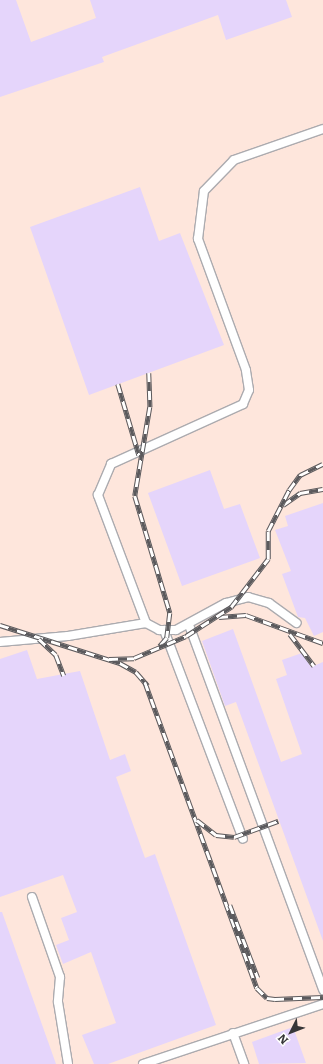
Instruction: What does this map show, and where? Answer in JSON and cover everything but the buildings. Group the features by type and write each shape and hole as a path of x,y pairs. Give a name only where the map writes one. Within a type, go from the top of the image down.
{"lane":[{"path":"146,624 98,495 111,464 243,404 249,390 246,370 198,239 204,190 234,160 323,129"},
{"path":"0,642 68,636 146,624 164,630 176,630 189,625 226,603 248,597 269,603 297,623"},
{"path":"189,625 323,990"},
{"path":"164,630 243,839"},
{"path":"32,897 60,977 58,1002 68,1064"},
{"path":"143,1064 323,1004"},
{"path":"233,1033 244,1064"}],"shaded area":[{"path":"0,0 323,0 323,1064 0,1064"}],"railway":[{"path":"149,373 150,407 135,496 170,613 167,638 160,646"},
{"path":"118,384 139,455"},
{"path":"109,659 134,658 186,636 231,607 268,559 268,531 289,490 300,475 323,464"},
{"path":"283,505 300,493 323,489"},
{"path":"219,617 246,615 323,643"},
{"path":"0,625 120,663 136,672 148,686"},
{"path":"290,634 314,666"},
{"path":"39,639 56,655 64,676"},
{"path":"145,682 257,988 267,998 323,997"},
{"path":"197,820 216,835 234,837 278,821"},
{"path":"230,905 258,978"}]}
